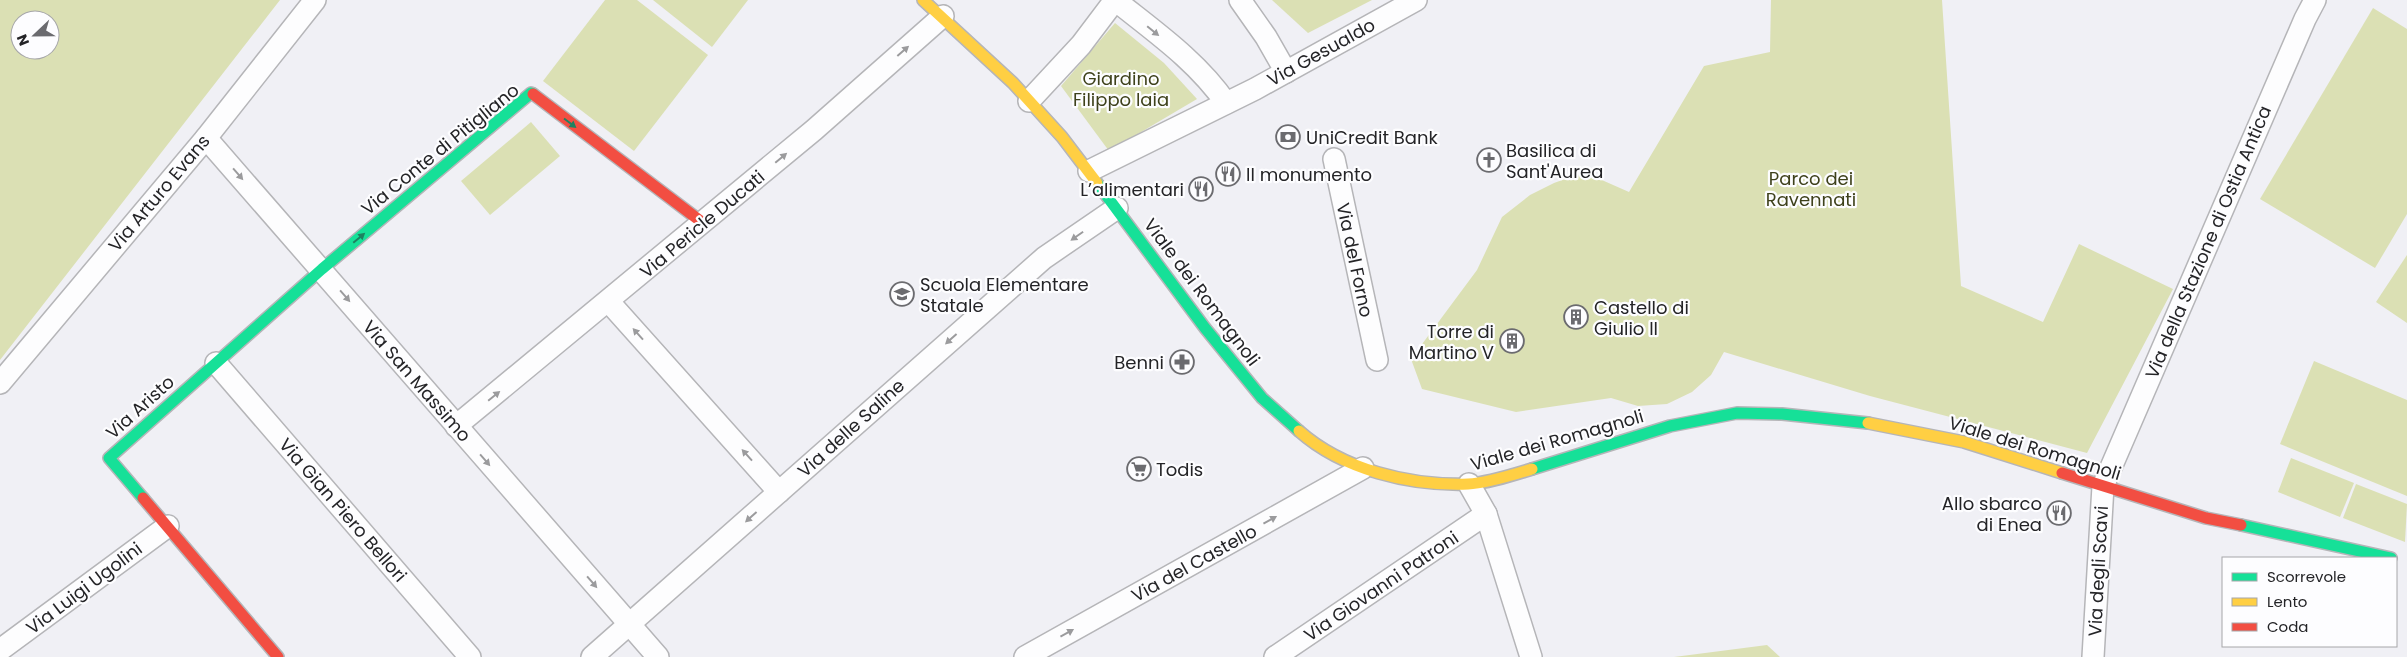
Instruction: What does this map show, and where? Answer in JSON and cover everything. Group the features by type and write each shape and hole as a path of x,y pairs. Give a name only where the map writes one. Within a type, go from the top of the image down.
{"main road":[{"name":"Viale dei Romagnoli","path":"924,0 943,16 1030,101 1089,171 1205,328 1269,405 1286,421 1326,451 1363,468 1417,481 1469,484 1516,474 1670,426 1724,414 1765,413 1867,423 1964,442 2206,518 2387,557"},
{"name":"Via Conte di Pitigliano","path":"322,269 531,93 703,223"},
{"name":"Via Aristo","path":"278,657 109,458 322,269"}],"street":[{"name":"Via Arturo Evans","path":"0,383 206,138 315,0"},
{"path":"1030,101 1081,45 1115,0 1190,61 1210,82 1226,103"},
{"path":"1240,0 1266,37 1286,72"},
{"name":"Via Gesualdo","path":"1089,171 1286,72 1416,0"},
{"name":"Via della Stazione di Ostia Antica","path":"2102,486 2305,19 2315,0"},
{"name":"Via Pericle Ducati","path":"456,426 703,223 943,16"},
{"name":"Via San Massimo","path":"206,138 658,657"},
{"name":"Via del Forno","path":"1334,159 1377,360"},
{"name":"Via delle Saline","path":"592,657 1044,258 1117,208"},
{"path":"609,302 779,492"},
{"name":"Via Gian Piero Bellori","path":"216,363 470,657"},
{"name":"Via del Castello","path":"1025,657 1363,468"},
{"path":"1469,484 1486,514 1530,657"},
{"name":"Via degli Scavi","path":"2094,657 2102,486"},
{"name":"Via Giovanni Patroni","path":"1275,657 1486,514"},
{"name":"Via Luigi Ugolini","path":"0,650 168,526"}],"green space":[{"path":"0,0 280,0 0,360"},
{"path":"605,0 637,0 708,55 634,151 543,81"},
{"path":"653,0 748,0 712,47"},
{"path":"1272,0 1372,0 1308,33"},
{"name":"Parco dei Ravennati","path":"1771,0 1942,0 1961,286 2043,322 2079,244 2173,289 2087,453 1870,396 1724,352 1711,375 1692,392 1667,404 1638,406 1611,398 1516,412 1422,389 1411,359 1477,270 1502,217 1530,195 1576,175 1595,177 1629,192 1704,66 1770,52"},
{"path":"2373,8 2407,29 2407,214 2375,268 2260,199"},
{"name":"Giardino Filippo Iaia","path":"1115,23 1164,63 1197,99 1109,151 1061,86"},
{"path":"531,122 560,156 490,215 461,181"},
{"path":"2407,255 2407,323 2376,302"},
{"path":"2314,361 2407,400 2407,496 2280,444"},
{"path":"2291,458 2354,483 2340,517 2278,492"},
{"path":"2356,484 2407,504 2405,542 2343,518"},
{"path":"1767,645 1780,657 1674,657"}],"traffic: fast":[{"path":"143,498 109,458 322,269 531,93 533,94"},
{"path":"1097,183 1205,328 1262,398 1299,431"},
{"path":"1532,469 1670,426 1737,413 1782,414 1868,423"},
{"path":"2241,525 2386,557"}],"traffic: slow":[{"path":"923,0 1013,83 1062,137 1097,183"},
{"path":"1868,423 1964,442 2062,473"},
{"path":"1299,431 1317,445 1357,465 1378,473 1423,482 1468,484 1492,480 1532,469"}],"traffic: jam":[{"path":"533,94 703,223"},
{"path":"2062,473 2206,518 2241,525"},
{"path":"143,498 278,657"}],"place":[{"name":"UniCredit Bank","path":"1288,137"},
{"name":"Basilica di Sant'Aurea","path":"1489,160"},
{"name":"Il monumento","path":"1228,174"},
{"name":"L’alimentari","path":"1201,189"},
{"name":"Scuola Elementare Statale","path":"902,294"},
{"name":"Castello di Giulio II","path":"1576,317"},
{"name":"Torre di Martino V","path":"1512,341"},
{"name":"Benni","path":"1182,362"},
{"name":"Todis","path":"1139,469"},
{"name":"Allo sbarco di Enea","path":"2059,513"}]}
